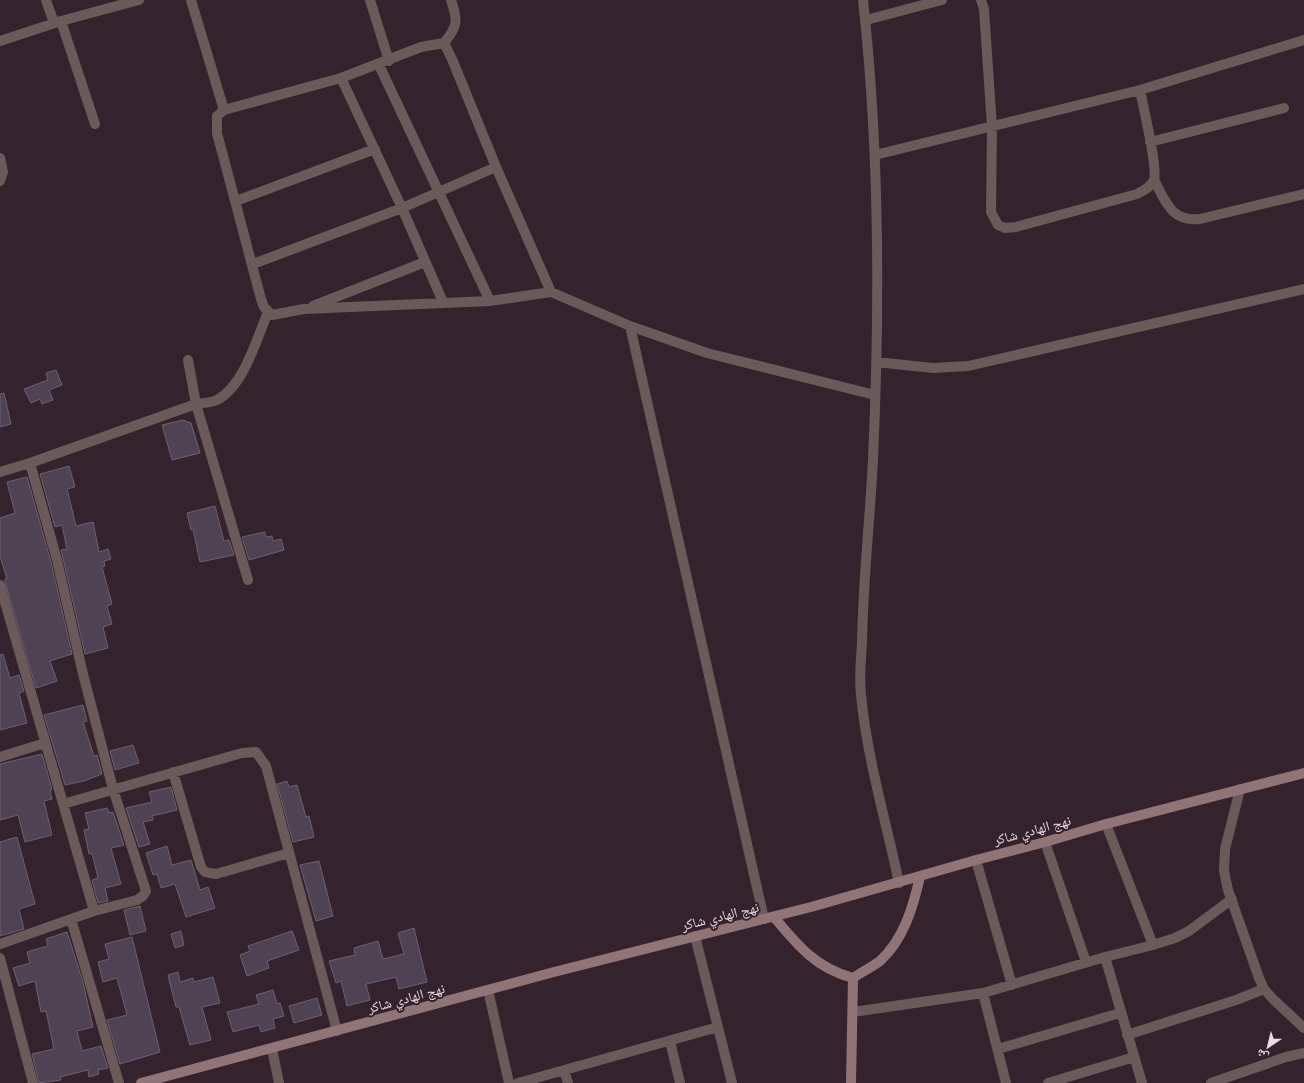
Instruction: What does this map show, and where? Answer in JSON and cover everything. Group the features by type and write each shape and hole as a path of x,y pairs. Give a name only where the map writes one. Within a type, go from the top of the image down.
{"street":[{"path":"46,0 58,22 94,124"},
{"path":"0,41 58,22 139,0"},
{"path":"191,0 224,110"},
{"path":"370,0 389,61"},
{"path":"425,262 304,309 277,316 272,315 268,312 261,299 216,123 218,113 224,110 341,78 379,65 421,47 444,43 453,32 456,24 451,0"},
{"path":"863,0 866,20 875,155 877,298 872,473 862,601 861,694 866,736 899,883"},
{"path":"866,20 942,0"},
{"path":"981,0 984,9 992,128 991,212 998,225 1005,228 1016,227 1137,194 1149,187 1154,180"},
{"path":"875,155 992,128 1140,90 1304,40"},
{"path":"444,43 496,167 552,292"},
{"path":"379,65 490,301"},
{"path":"341,78 402,208 443,302"},
{"path":"1140,90 1150,142 1154,180 1170,209 1181,218 1187,220 1200,219 1304,194"},
{"path":"1150,142 1284,108"},
{"path":"236,201 375,149"},
{"path":"0,158 3,172 0,181"},
{"path":"253,264 402,208 496,167"},
{"path":"876,362 933,368 968,366 1304,289"},
{"path":"304,309 490,301 552,292 630,326 737,361 875,395"},
{"path":"0,472 30,463 196,404 216,400 235,383 244,368 268,312"},
{"path":"630,326 764,919"},
{"path":"188,360 196,404 248,580"},
{"path":"0,944 94,911 137,900 143,896 146,891 113,789 83,674 57,560 30,463"},
{"path":"0,585 94,911"},
{"path":"0,757 46,744"},
{"path":"63,804 173,772 242,754 256,752 266,766 337,1031"},
{"path":"173,772 201,867 205,872 216,874 289,853"},
{"name":"نهج الهادي شاكر","path":"141,1083 488,990 774,917 1106,824 1304,773"},
{"path":"1240,789 1224,855 1224,871 1228,890 1264,989 1304,1028"},
{"path":"1106,824 1153,945"},
{"path":"1045,842 1086,962"},
{"path":"976,860 1012,985"},
{"path":"854,978 880,960 895,943 908,920 920,877"},
{"path":"853,1012 983,993 1086,962 1153,945 1175,938 1189,931 1232,899"},
{"path":"774,917 795,942 824,968 854,978"},
{"path":"71,919 119,1083"},
{"path":"695,936 732,1083"},
{"path":"1104,957 1142,1083"},
{"path":"0,958 33,1083"},
{"path":"851,1083 854,978"},
{"path":"1127,1035 1236,1000 1264,989"},
{"path":"488,990 509,1083"},
{"path":"983,993 1006,1083"},
{"path":"998,1049 1120,1013"},
{"path":"518,1083 718,1027"},
{"path":"670,1041 680,1083"},
{"path":"272,1049 280,1083"},
{"path":"1211,1083 1286,1057 1304,1054"},
{"path":"1048,1083 1134,1056"},
{"path":"564,1070 568,1083"}],"building":[{"path":"56,370 62,385 49,390 53,400 42,404 40,399 31,403 24,389 48,380 46,373"},
{"path":"4,393 11,424 0,427 0,394"},
{"path":"183,420 191,423 200,453 172,460 162,425"},
{"path":"69,466 75,487 67,489 76,526 93,522 99,552 108,549 111,559 104,561 105,566 102,567 112,604 107,606 112,624 103,627 108,648 85,654 61,550 67,549 62,525 55,527 40,474"},
{"path":"27,477 51,562 72,654 50,661 57,681 36,688 5,582 5,579 7,579 0,556 0,518 15,513 7,482"},
{"path":"215,506 224,541 229,540 234,555 200,562 193,529 191,530 187,513"},
{"path":"265,532 266,537 272,536 273,541 281,539 284,550 249,560 242,537"},
{"path":"3,654 10,678 19,675 24,691 19,693 27,723 0,730 0,655"},
{"path":"83,705 87,721 83,722 94,756 97,755 102,774 84,781 65,785 44,715"},
{"path":"133,745 139,763 115,770 110,751"},
{"path":"42,754 52,789 50,790 52,799 44,801 52,835 25,842 18,815 0,820 0,764"},
{"path":"287,781 289,787 297,785 306,817 309,816 314,837 293,842 277,784"},
{"path":"171,787 177,810 152,816 153,820 143,822 150,844 139,847 126,808 152,802 149,792"},
{"path":"107,808 109,813 113,812 124,845 111,848 121,884 105,888 108,901 98,903 92,880 98,878 92,853 89,854 84,830 89,829 85,813"},
{"path":"17,837 35,904 19,909 24,929 0,936 0,842"},
{"path":"167,846 172,865 191,860 200,890 208,887 215,908 186,917 175,884 161,888 157,874 153,875 146,853"},
{"path":"319,861 333,916 316,921 300,865"},
{"path":"140,906 146,931 130,935 124,910"},
{"path":"414,928 427,982 399,989 396,977 366,984 370,1000 347,1006 341,981 336,983 329,961 355,955 354,948 378,941 383,959 404,954 398,933"},
{"path":"181,931 184,945 175,948 171,934"},
{"path":"292,931 299,950 267,961 269,968 247,976 240,955 250,951 248,946"},
{"path":"67,932 83,982 93,1027 77,1031 82,1051 101,1046 108,1068 98,1070 99,1074 89,1077 88,1070 60,1077 61,1080 39,1083 32,1054 54,1049 46,1011 41,1012 35,981 19,986 13,968 30,963 27,952 48,946 46,939"},
{"path":"132,937 160,1052 120,1064 107,1020 127,1015 117,978 103,982 98,962 109,959 105,944"},
{"path":"178,972 180,982 193,978 194,982 213,977 220,1003 202,1007 211,1040 190,1045 179,1007 176,1007 168,975"},
{"path":"273,990 277,1004 280,1003 284,1016 273,1019 275,1028 261,1032 259,1025 233,1032 227,1012 259,1004 256,995"},
{"path":"317,998 322,1015 294,1023 289,1006"}]}
